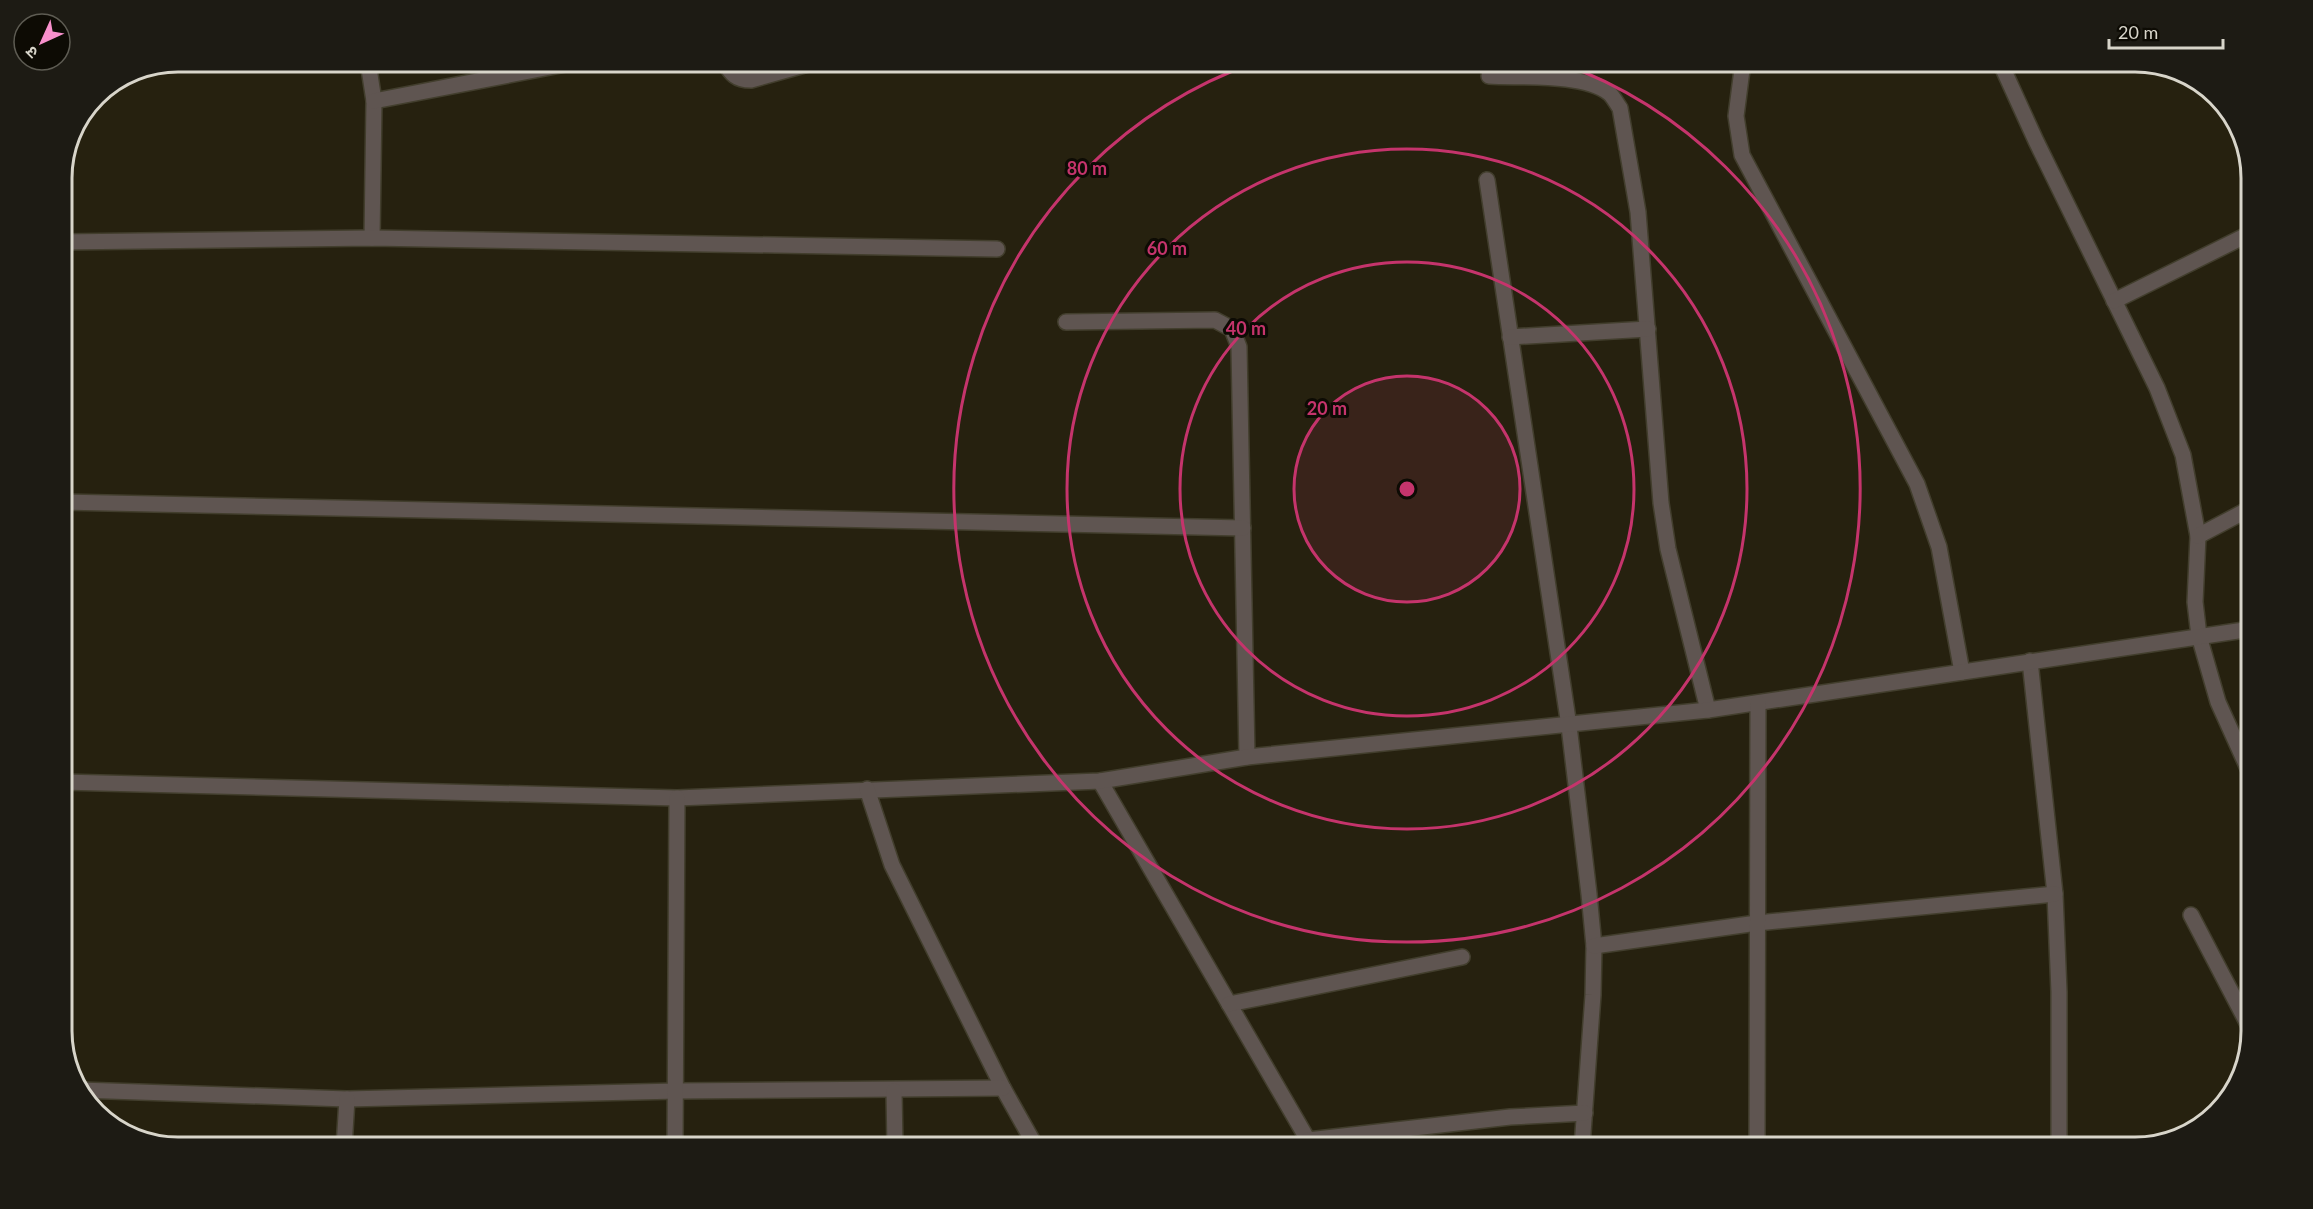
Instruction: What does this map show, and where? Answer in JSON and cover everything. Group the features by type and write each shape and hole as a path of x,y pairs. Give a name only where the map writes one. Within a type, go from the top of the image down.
{"street":[{"path":"370,72 374,101 372,238"},
{"path":"374,101 524,72"},
{"path":"730,72 741,80 751,80 779,72"},
{"path":"1742,72 1736,116 1742,155 1917,484 1939,547 1962,672"},
{"path":"2005,72 2157,388 2183,455 2198,536 2194,602 2199,636 2218,702 2241,751"},
{"path":"1489,76 1579,81 1596,85 1611,94 1620,108 1638,212 1661,503 1668,549 1708,710"},
{"path":"1487,180 1569,726 1594,946 1583,1137"},
{"path":"72,242 372,238 997,249"},
{"path":"2114,301 2241,238"},
{"path":"1065,322 1215,320 1232,329 1239,347 1247,758"},
{"path":"1510,337 1648,329"},
{"path":"72,502 1243,528"},
{"path":"2198,536 2241,513"},
{"path":"72,782 677,798 867,789 951,789 1100,781 1247,758 1708,710 2241,630"},
{"path":"2030,661 2055,894 2059,992 2059,1137"},
{"path":"1757,1137 1758,703"},
{"path":"1100,781 1306,1137"},
{"path":"867,789 892,865 1003,1088 1030,1137"},
{"path":"675,1137 677,798"},
{"path":"1594,946 1757,923 2055,894"},
{"path":"2191,915 2241,1009"},
{"path":"1229,1004 1462,957"},
{"path":"90,1090 346,1099 677,1091 894,1091 1003,1088"},
{"path":"894,1091 895,1137"},
{"path":"344,1137 346,1099"},
{"path":"1362,1137 1510,1117 1585,1113"}]}
